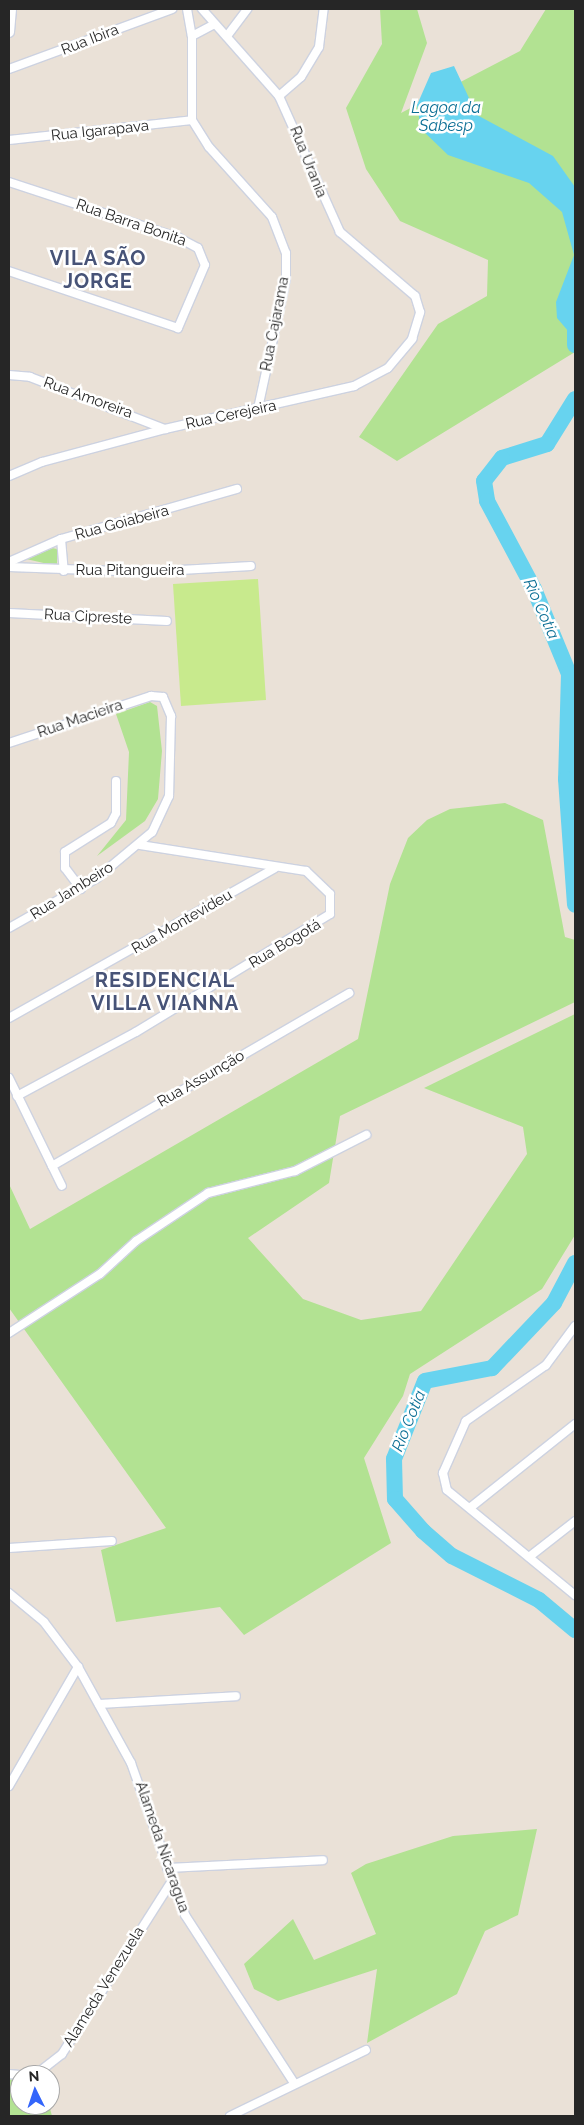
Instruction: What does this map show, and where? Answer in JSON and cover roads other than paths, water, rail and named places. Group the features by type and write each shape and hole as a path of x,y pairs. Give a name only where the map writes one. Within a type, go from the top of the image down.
{"main road":[{"path":"9,32 11,9"}],"street":[{"name":"Rua Ibira","path":"9,69 172,9"},
{"path":"187,9 192,36 192,120"},
{"name":"Rua Urania","path":"202,9 213,25 226,36 279,96 340,232 404,284 420,312"},
{"path":"226,36 247,9"},
{"path":"279,96 301,77 319,47 324,9"},
{"path":"192,36 213,25"},
{"name":"Rua Igarapava","path":"9,140 192,120"},
{"name":"Rua Cajarama","path":"192,120 209,146 272,217 286,253 286,279 258,409"},
{"name":"Rua Barra Bonita","path":"9,182 179,238 198,248 205,265 178,328 9,271"},
{"name":"Rua Cerejeira","path":"9,476 42,462 165,428 258,409 372,380 403,353 420,312"},
{"name":"Rua Amoreira","path":"9,375 30,377 165,428"},
{"name":"Rua Goiabeira","path":"9,562 61,539 237,489"},
{"path":"61,539 64,571"},
{"name":"Rua Pitangueira","path":"9,568 64,571 251,566"},
{"name":"Rua Cipreste","path":"9,613 167,621"},
{"name":"Rua Macieira","path":"9,743 151,696"},
{"name":"Rua Jambeiro","path":"9,928 81,888 140,845 163,814 172,775 168,706 163,697 151,696"},
{"path":"81,888 66,868 65,852 111,823 116,813 116,781"},
{"name":"Rua Bogotá","path":"17,1096 324,922 332,906 323,883 306,871 275,868 140,845"},
{"name":"Rua Montevideu","path":"9,1018 275,868"},
{"name":"Rua Assunção","path":"52,1166 350,993"},
{"path":"9,1078 62,1186"},
{"path":"9,1333 100,1274 144,1235 208,1193 295,1171 366,1135"},
{"path":"575,1326 546,1365 466,1421 444,1473 447,1490 471,1507 575,1595"},
{"path":"471,1507 575,1424"},
{"path":"529,1557 575,1521"},
{"path":"9,1548 112,1541"},
{"name":"Alameda Nicaragua","path":"9,1593 44,1622 78,1667 99,1704 150,1806 167,1868 193,1928 294,2083"},
{"path":"9,1786 78,1667"},
{"path":"99,1704 236,1696"},
{"path":"167,1868 323,1860"},
{"name":"Alameda Venezuela","path":"47,2065 62,2054 172,1881"},
{"path":"230,2116 294,2083 366,2050"}],"water":[{"name":"Lagoa da Sabesp","path":"454,66 477,115 553,156 575,187 575,339 557,318 556,302 574,255 562,212 529,183 448,155 421,129 417,105 431,73"}],"waterway":[{"name":"Rio Cotia","path":"575,287 575,345"},
{"name":"Rio Cotia","path":"575,399 547,444 502,458 484,481 487,501 534,589 569,674 566,779 575,905"},
{"name":"Rio Cotia","path":"569,674 575,675"},
{"name":"Rio Cotia","path":"575,1263 554,1303 492,1368 425,1381 394,1459 395,1499 423,1531 452,1556 539,1600 575,1630"}],"district":[{"name":"VILA SÃO JORGE","path":"98,270"},
{"name":"RESIDENCIAL VILLA VIANNA","path":"165,992"}]}
